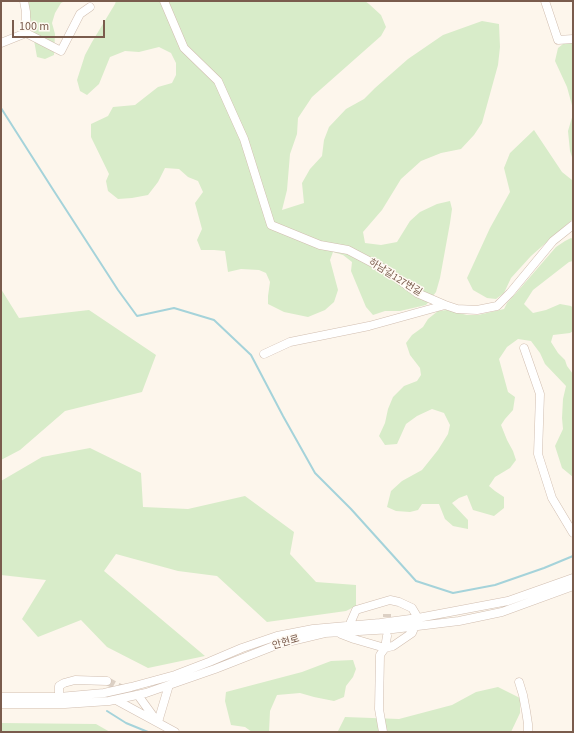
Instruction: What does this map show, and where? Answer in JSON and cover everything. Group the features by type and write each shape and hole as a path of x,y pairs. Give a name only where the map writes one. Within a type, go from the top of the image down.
{"street":[{"path":"24,1 26,12 26,34"},
{"name":"하남길127번길","path":"164,1 184,48 218,81 244,139 271,225 320,245 348,250 386,270 416,293 445,305 457,309 477,310 497,306 510,293 553,242 573,225"},
{"path":"545,1 558,40 573,40"},
{"path":"1,43 26,34 61,51 80,14 90,7"},
{"path":"264,354 290,342 369,326 445,305"},
{"path":"524,348 540,394 538,454 552,498 573,532"},
{"name":"안현로","path":"1,704 65,704 116,700 146,693 215,669 279,644 325,633 393,629 508,601 573,578"},
{"name":"안현로","path":"1,697 59,697 131,688 209,662 242,648 277,636 313,629 380,623 459,621 502,612 573,586"},
{"path":"338,632 354,639 385,648 393,646 412,633 417,622 412,608 390,600 356,610 349,626"},
{"path":"383,732 379,709 380,656 385,648 387,636"},
{"path":"59,697 59,686 64,683 75,680 107,681"},
{"path":"519,682 526,711 528,732"},
{"path":"158,722 168,685"},
{"path":"140,698 158,722"},
{"path":"116,700 175,732"}],"green space":[{"path":"22,1 65,1 61,3 55,13 52,23 55,34 54,55 45,59 37,57 31,19"},
{"path":"116,1 365,1 381,15 386,27 381,36 312,97 298,118 297,134 290,154 287,190 282,210 304,203 302,183 310,169 322,156 324,140 329,127 346,109 364,99 408,59 443,35 482,21 499,24 500,47 498,65 482,123 474,135 461,149 441,153 421,161 401,179 382,210 363,232 365,243 381,245 397,242 410,221 420,212 437,204 450,201 452,209 440,278 436,292 426,305 400,311 385,311 373,315 366,307 351,271 352,262 343,255 333,252 330,260 338,290 334,302 325,310 308,317 284,312 268,304 270,282 266,273 259,270 241,269 228,272 225,251 201,250 197,240 202,229 195,203 203,192 198,181 188,177 179,169 165,168 158,182 148,195 118,199 108,191 106,181 109,174 91,137 91,124 108,116 113,107 135,105 158,87 172,83 176,75 176,63 171,53 159,47 139,52 125,51 110,57 99,84 87,95 80,91 77,80 85,55"},
{"path":"573,36 573,109 567,87 555,61 558,48"},
{"path":"573,114 573,160 570,151 568,131"},
{"path":"534,130 562,172 572,180 573,178 573,219 531,256 511,278 504,293 496,299 487,298 473,290 467,278 490,228 510,192 504,168 510,153"},
{"path":"571,238 573,239 573,261 569,262 533,290 524,304 533,313 546,310 560,304 571,306 573,308 573,331 570,333 553,335 551,342 558,353 565,360 567,366 573,374 573,477 562,468 555,446 563,429 563,399 566,386 545,364 540,353 531,341 518,339 507,347 499,359 508,392 515,397 513,410 501,425 516,460 510,468 495,477 489,486 504,497 504,508 494,516 473,510 467,495 459,498 452,503 468,520 468,529 453,526 445,519 439,504 422,504 418,510 410,512 396,511 387,507 391,491 402,481 422,470 438,450 448,434 450,425 444,413 432,409 417,416 406,424 397,444 385,445 379,436 385,423 388,409 393,397 404,386 417,381 421,375 420,368 410,355 406,343 412,335 423,327 428,319 438,311 447,310 467,315 478,315 504,309 507,303 556,247"},
{"path":"1,289 19,318 89,310 156,355 142,392 65,411 20,450 1,460"},
{"path":"90,448 141,473 143,507 188,509 245,496 294,532 290,554 316,582 356,585 356,606 346,611 267,622 217,576 178,571 116,554 104,571 205,656 148,668 107,647 81,620 38,637 22,619 46,580 1,575 1,481 42,457"},
{"path":"353,660 356,669 353,677 346,686 344,697 334,701 300,693 277,695 270,711 269,732 252,732 245,727 231,725 225,701 226,692 302,672 331,661"},
{"path":"498,687 520,698 520,713 511,732 338,731 345,717 399,719 452,705 476,692"},
{"path":"1,723 96,724 110,732 1,732"}],"waterway":[{"path":"1,108 118,290 137,316 174,308 214,320 251,355 315,473 351,509 416,581 453,593 495,585 573,556"},
{"path":"107,711 126,723 148,732"}],"tunnel":[{"path":"387,614 387,629"},
{"path":"107,681 139,698"}]}
